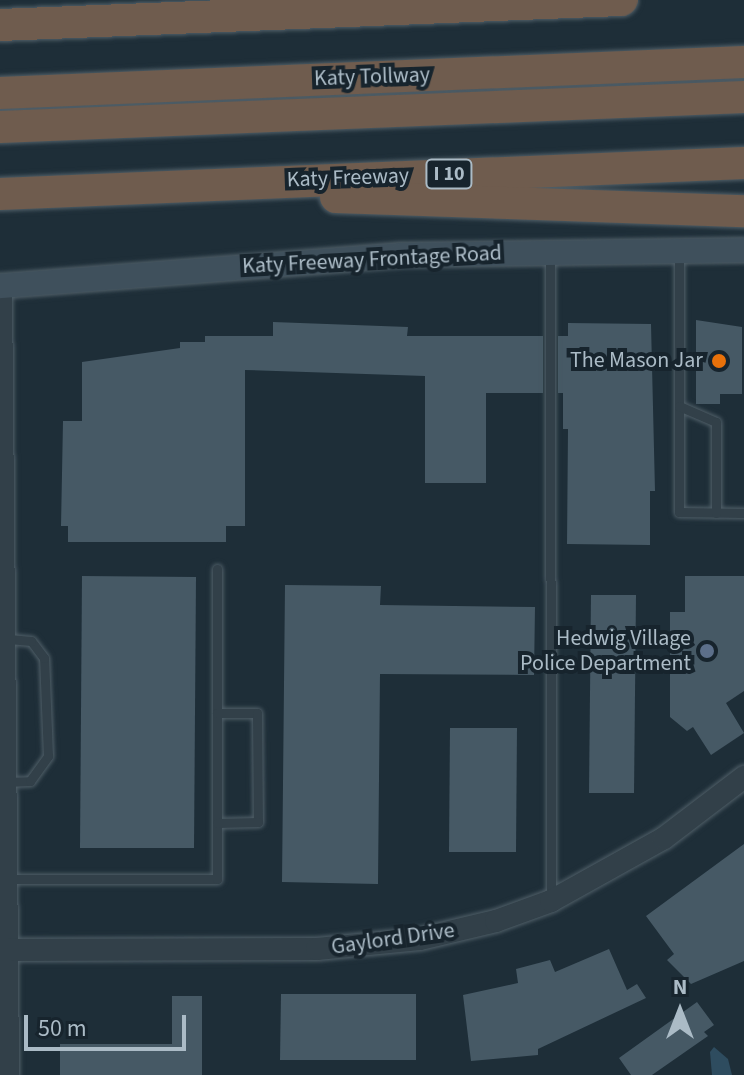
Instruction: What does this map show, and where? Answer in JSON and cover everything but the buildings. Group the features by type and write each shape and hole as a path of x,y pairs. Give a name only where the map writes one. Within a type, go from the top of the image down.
{"highway":[{"path":"0,25 621,0"},
{"name":"Katy Tollway","path":"0,93 744,62"},
{"name":"Katy Tollway","path":"0,127 744,97"},
{"name":"Katy Freeway","path":"0,194 744,163"},
{"path":"153,187 513,207 744,211"}],"main road":[{"name":"Katy Freeway Frontage Road","path":"0,286 346,258 744,250"}],"street":[{"path":"0,286 6,879 4,950 8,1075"},
{"name":"Gaylord Drive","path":"4,950 317,949 420,939 496,921 551,901 664,838 744,777"}],"lane":[{"path":"679,251 679,512 744,513"},
{"path":"550,253 551,901"},
{"path":"679,406 716,422 716,513"},
{"path":"6,879 217,879 217,569"},
{"path":"2,639 31,641 44,658 48,742 46,763 36,776 5,782"},
{"path":"217,713 257,713 258,822 217,823"}],"water":[{"path":"714,1047 728,1059 732,1075 712,1075 710,1052"}],"place":[{"name":"The Mason Jar","path":"719,361"},
{"name":"Hedwig Village Police Department","path":"707,651"}]}
